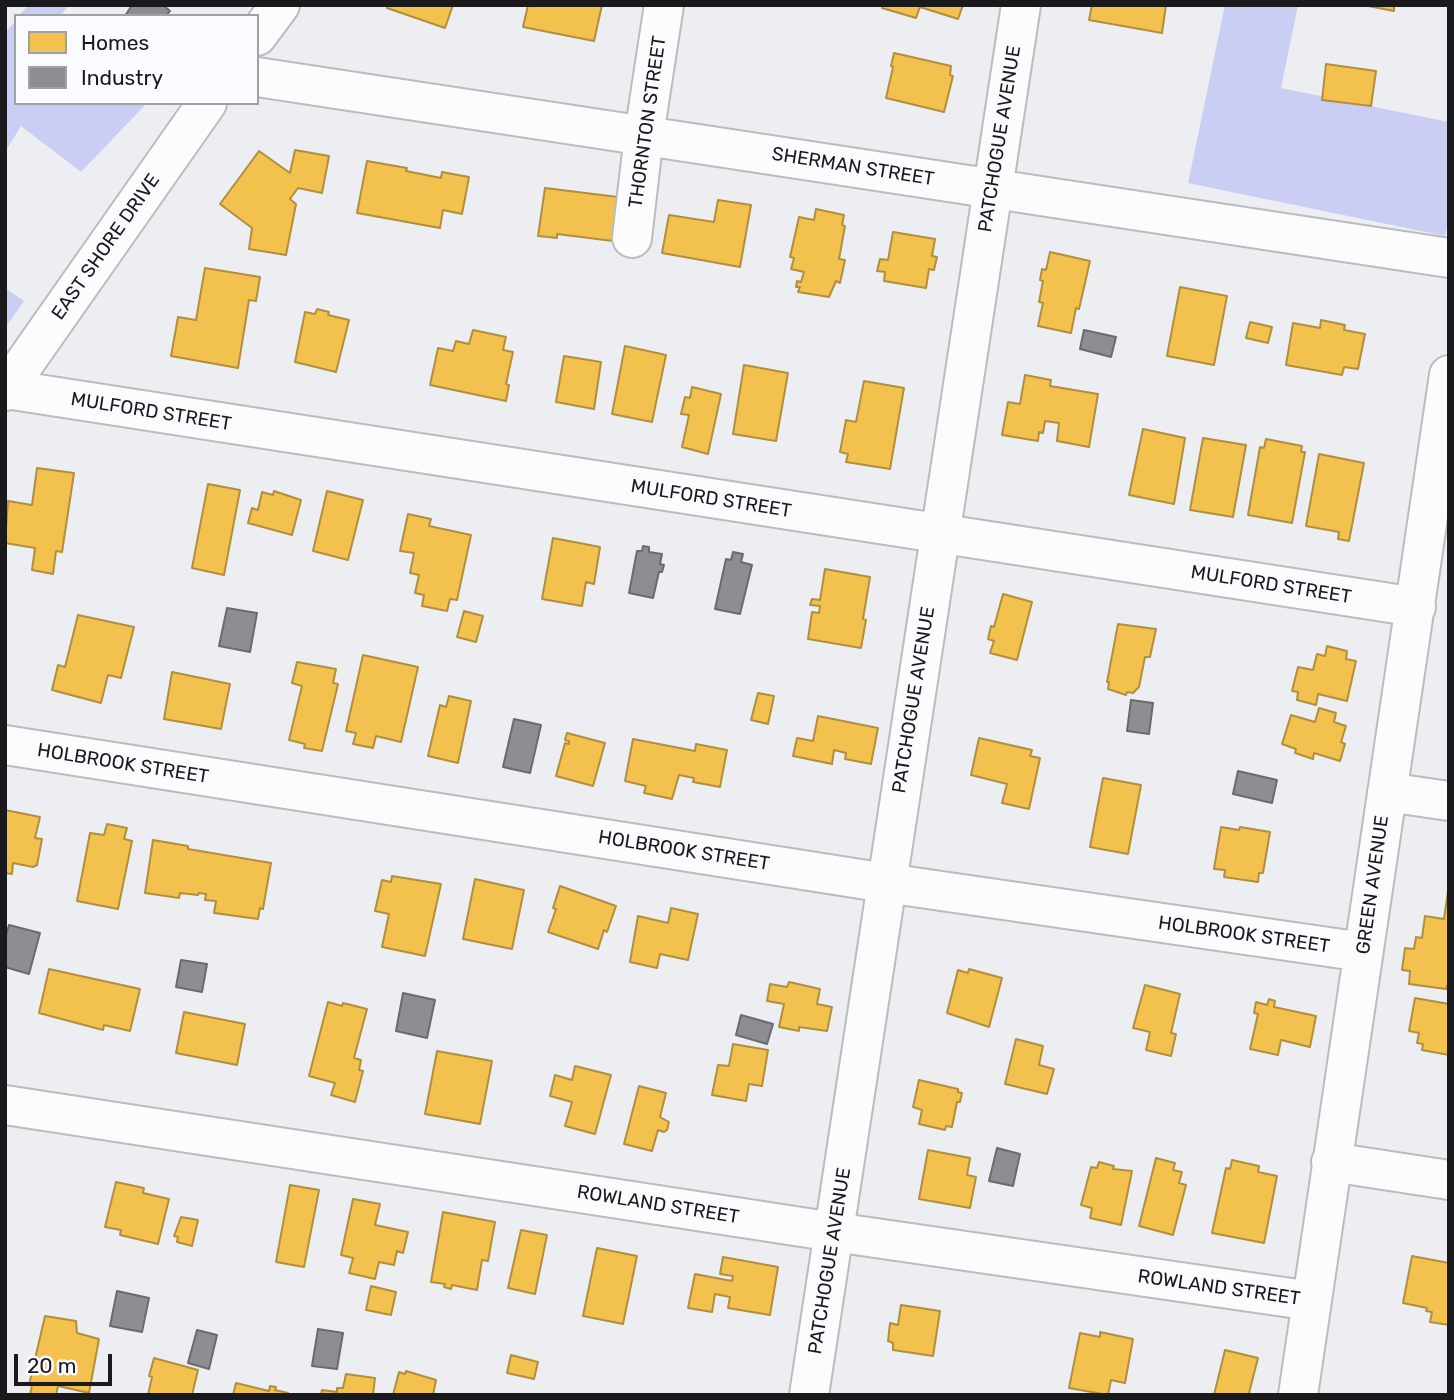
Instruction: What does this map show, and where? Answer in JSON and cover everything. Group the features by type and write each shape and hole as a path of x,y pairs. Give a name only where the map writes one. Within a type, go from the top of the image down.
{"street":[{"path":"259,33 281,5"},
{"name":"THORNTON STREET","path":"632,238 644,135 664,5"},
{"name":"PATCHOGUE AVENUE","path":"809,1395 1021,5"},
{"name":"SHERMAN STREET","path":"259,77 1449,258"},
{"name":"EAST SHORE DRIVE","path":"6,390 206,105"},
{"name":"GREEN AVENUE","path":"1298,1395 1387,792 1446,424 1449,375"},
{"name":"MULFORD STREET","path":"6,390 1416,607"},
{"name":"HOLBROOK STREET","path":"5,745 886,883 1363,952"},
{"path":"1387,792 1449,801"},
{"name":"ROWLAND STREET","path":"5,1105 834,1233 1312,1301"},
{"path":"1331,1162 1449,1180"}],"shaded area":[{"path":"28,5 69,5 62,14 21,14"},
{"path":"1225,5 1298,5 1281,88 1449,122 1449,217 1445,236 1188,183"},
{"path":"14,22 14,105 145,105 81,172 21,126 5,152 5,33"},
{"path":"5,288 24,301 5,328"}],"building: Homes":[{"path":"388,5 453,5 445,28 387,8"},
{"path":"528,5 602,5 594,41 523,27"},
{"path":"883,5 963,5 958,19 920,7 916,18 882,8"},
{"path":"1092,5 1166,5 1162,33 1089,20"},
{"path":"1363,5 1394,5 1394,11"},
{"path":"894,53 951,66 950,75 953,76 944,112 886,98"},
{"path":"1326,64 1376,71 1371,106 1322,100"},
{"path":"295,150 329,156 322,193 298,188 290,199 296,204 286,255 249,249 252,228 220,204 259,151 290,173"},
{"path":"367,161 407,168 406,171 441,178 442,172 469,177 462,214 443,210 440,228 357,213"},
{"path":"545,188 618,197 613,241 557,234 557,238 538,236"},
{"path":"718,200 751,205 740,267 662,253 669,215 714,222"},
{"path":"816,209 844,215 842,225 845,226 839,259 845,260 840,283 836,281 829,297 798,292 800,287 796,287 797,281 801,282 804,272 791,269 794,258 790,257 799,217 814,220"},
{"path":"893,232 935,239 932,256 937,257 934,270 929,269 926,288 884,281 885,272 877,271 880,259 888,260"},
{"path":"1050,252 1090,261 1071,333 1038,326 1043,303 1039,302 1043,281 1040,280 1042,269 1046,270"},
{"path":"205,268 260,277 256,301 249,300 238,368 171,356 178,317 196,320"},
{"path":"1180,287 1227,296 1214,365 1167,356"},
{"path":"317,309 349,320 336,372 295,362 305,312 315,314"},
{"path":"1321,320 1345,325 1344,330 1365,334 1358,369 1344,367 1342,375 1286,365 1293,323 1320,328"},
{"path":"1250,322 1272,327 1268,343 1246,338"},
{"path":"473,330 506,337 503,350 513,352 506,384 509,385 506,401 430,385 438,348 453,351 456,341 469,344"},
{"path":"625,346 666,355 652,422 612,414"},
{"path":"564,356 601,362 594,409 556,402"},
{"path":"744,365 788,373 776,441 733,434"},
{"path":"1025,375 1051,380 1050,386 1098,394 1089,447 1057,441 1059,423 1045,421 1038,441 1002,435 1008,402 1020,404"},
{"path":"864,381 904,388 890,469 846,462 848,454 840,452 846,420 856,422"},
{"path":"692,387 721,394 708,454 682,447 689,415 681,414 685,397 690,398"},
{"path":"1143,429 1185,438 1174,504 1129,495"},
{"path":"1203,438 1246,445 1233,517 1190,510"},
{"path":"1266,439 1302,446 1301,452 1305,452 1292,523 1248,515 1260,447 1264,448"},
{"path":"1319,454 1364,463 1349,541 1338,539 1339,532 1306,526"},
{"path":"37,468 74,473 62,552 56,551 53,574 32,570 35,548 5,543 8,501 32,505"},
{"path":"208,484 240,490 224,575 192,568"},
{"path":"274,491 301,500 292,535 248,523 252,508 258,510 262,492 273,495"},
{"path":"327,491 363,500 348,560 313,551"},
{"path":"408,514 431,519 429,526 471,535 457,600 450,599 447,611 422,606 424,595 415,593 419,575 410,573 414,553 400,551"},
{"path":"553,538 600,547 594,584 586,582 582,606 542,599"},
{"path":"825,569 870,577 861,648 808,639 812,612 819,613 820,606 810,605 812,599 820,600"},
{"path":"1003,594 1032,602 1017,660 990,653 994,641 988,639"},
{"path":"464,611 483,616 476,642 457,637"},
{"path":"78,615 134,627 121,678 108,675 101,703 52,690 58,665 65,667"},
{"path":"1118,624 1156,629 1150,657 1145,657 1139,687 1126,695 1108,689 1107,682"},
{"path":"1327,646 1347,651 1346,659 1356,661 1347,701 1318,694 1316,705 1297,700 1298,692 1292,691 1298,667 1313,670 1317,654 1325,656"},
{"path":"363,655 418,667 401,742 376,736 373,748 353,744 356,733 346,731"},
{"path":"297,662 336,669 333,683 338,684 322,751 304,748 305,744 289,740 302,686 292,683"},
{"path":"172,672 230,684 221,729 164,719"},
{"path":"758,693 774,696 768,724 751,720"},
{"path":"449,696 471,701 458,763 428,756 440,705 446,707"},
{"path":"1319,708 1336,713 1334,722 1346,726 1341,742 1345,744 1340,761 1314,753 1313,759 1295,753 1296,749 1282,744 1291,715 1315,722"},
{"path":"818,716 878,728 871,764 845,759 846,753 834,750 832,764 793,756 797,738 813,741"},
{"path":"567,733 605,743 593,786 556,776 565,743 569,744 569,741 565,740"},
{"path":"979,738 1032,750 1030,756 1040,758 1029,809 1002,803 1007,784 971,775"},
{"path":"633,739 695,751 696,744 727,750 720,787 693,782 694,778 679,775 672,799 644,793 646,786 625,781"},
{"path":"1103,778 1141,785 1128,854 1090,847"},
{"path":"5,810 40,817 35,838 42,839 37,865 33,867 13,863 12,874 5,873"},
{"path":"107,824 127,828 124,839 132,841 118,909 77,901 90,833 104,835"},
{"path":"1221,827 1270,832 1263,873 1259,873 1258,882 1224,877 1225,870 1214,869"},
{"path":"153,840 188,846 188,849 271,863 263,909 260,908 258,919 214,913 216,901 205,900 206,894 180,893 179,898 145,893"},
{"path":"392,876 441,884 425,956 382,947 389,914 375,911 382,880 391,882"},
{"path":"475,879 524,890 512,949 463,939"},
{"path":"1449,884 1449,982 1446,989 1409,984 1410,971 1402,970 1405,948 1414,949 1416,937 1422,938 1425,916 1444,919"},
{"path":"560,886 616,906 598,949 548,932"},
{"path":"671,908 698,914 688,960 660,954 657,968 630,962 638,916 668,923"},
{"path":"49,969 140,989 130,1031 104,1025 103,1030 39,1013"},
{"path":"969,969 1002,978 989,1027 947,1013 958,970 968,973"},
{"path":"789,982 820,989 817,1004 832,1007 827,1031 799,1027 799,1031 779,1027 784,1004 767,1001 770,984 787,987"},
{"path":"1145,985 1180,994 1171,1033 1176,1034 1171,1056 1146,1050 1150,1032 1133,1028"},
{"path":"1415,998 1449,1004 1449,1055 1422,1050 1423,1044 1417,1043 1419,1033 1409,1031"},
{"path":"1269,999 1275,1001 1274,1007 1316,1016 1310,1047 1281,1040 1278,1055 1250,1049 1258,1014 1254,1013 1256,1002 1267,1005"},
{"path":"328,1002 367,1009 354,1058 361,1060 359,1070 363,1071 355,1102 331,1095 335,1083 309,1076"},
{"path":"184,1012 245,1024 237,1065 176,1053"},
{"path":"1016,1039 1043,1046 1039,1065 1054,1069 1047,1094 1005,1084"},
{"path":"733,1044 768,1050 762,1086 749,1084 746,1101 712,1095 718,1065 729,1066"},
{"path":"437,1051 492,1061 480,1124 425,1114"},
{"path":"575,1066 611,1075 595,1134 565,1126 572,1102 550,1096 555,1075 572,1080"},
{"path":"919,1080 958,1089 958,1092 962,1093 960,1102 957,1102 952,1127 946,1126 945,1130 919,1124 922,1110 913,1107"},
{"path":"639,1086 666,1093 660,1117 669,1122 667,1130 658,1130 652,1151 624,1144"},
{"path":"928,1150 970,1158 967,1175 976,1177 970,1208 919,1199"},
{"path":"1156,1158 1175,1163 1173,1170 1182,1172 1179,1183 1186,1185 1173,1235 1139,1226"},
{"path":"1232,1160 1259,1166 1258,1172 1277,1176 1264,1243 1212,1233 1226,1168 1230,1169"},
{"path":"1099,1162 1114,1166 1113,1169 1132,1171 1121,1225 1090,1218 1092,1208 1081,1205 1091,1167 1097,1168"},
{"path":"116,1182 144,1188 143,1193 169,1199 158,1244 120,1235 121,1230 105,1227"},
{"path":"290,1185 319,1190 304,1267 276,1262"},
{"path":"353,1199 380,1204 375,1225 408,1232 403,1253 397,1251 394,1265 379,1262 375,1279 349,1273 353,1258 341,1255"},
{"path":"443,1212 495,1222 488,1261 482,1260 477,1290 452,1285 451,1289 444,1287 445,1284 431,1282"},
{"path":"181,1217 198,1220 192,1246 177,1242 178,1237 174,1236"},
{"path":"521,1230 547,1235 535,1294 508,1288"},
{"path":"597,1248 637,1256 623,1324 583,1316"},
{"path":"1412,1256 1449,1263 1449,1325 1430,1322 1432,1312 1426,1311 1427,1308 1403,1303"},
{"path":"723,1257 778,1267 770,1315 728,1308 730,1297 715,1294 712,1312 688,1308 695,1274 732,1281 733,1276 720,1274"},
{"path":"371,1286 396,1292 391,1315 366,1310"},
{"path":"901,1305 940,1311 933,1356 893,1350 893,1343 888,1341 890,1323 898,1325"},
{"path":"45,1316 76,1321 77,1333 99,1339 89,1393 58,1386 56,1395 30,1395 32,1385 29,1385"},
{"path":"1100,1332 1133,1339 1125,1383 1111,1380 1108,1395 1069,1388 1080,1333 1100,1337"},
{"path":"1225,1350 1258,1358 1249,1393 1252,1395 1214,1395"},
{"path":"511,1355 538,1362 534,1379 507,1373"},
{"path":"154,1358 198,1370 192,1395 148,1395"},
{"path":"406,1371 436,1380 433,1395 393,1395 399,1372 405,1374"},
{"path":"346,1374 375,1378 373,1395 321,1395 322,1390 337,1392 337,1388 343,1388"},
{"path":"236,1383 269,1391 270,1386 276,1387 275,1390 288,1395 233,1395"}],"building: Industry":[{"path":"132,5 163,5 170,11 168,14 126,14"},
{"path":"1084,330 1116,337 1111,357 1080,349"},
{"path":"643,546 649,547 649,552 662,554 660,564 664,565 662,572 659,572 653,598 629,593 637,551 642,551"},
{"path":"733,552 743,554 741,562 752,565 740,614 715,609 726,559 731,560"},
{"path":"227,608 257,613 250,652 219,646"},
{"path":"1131,700 1153,703 1149,734 1127,731"},
{"path":"514,719 541,725 530,773 503,767"},
{"path":"1238,771 1277,780 1272,803 1233,794"},
{"path":"9,925 40,933 29,974 5,967 5,939"},
{"path":"181,960 207,964 202,992 176,987"},
{"path":"403,993 435,1000 427,1038 396,1031"},
{"path":"741,1015 773,1024 767,1044 736,1035"},
{"path":"997,1148 1020,1154 1013,1186 989,1181"},
{"path":"117,1291 149,1298 142,1332 110,1326"},
{"path":"318,1329 343,1333 337,1369 312,1366"},
{"path":"197,1330 217,1335 209,1369 188,1363"}]}
